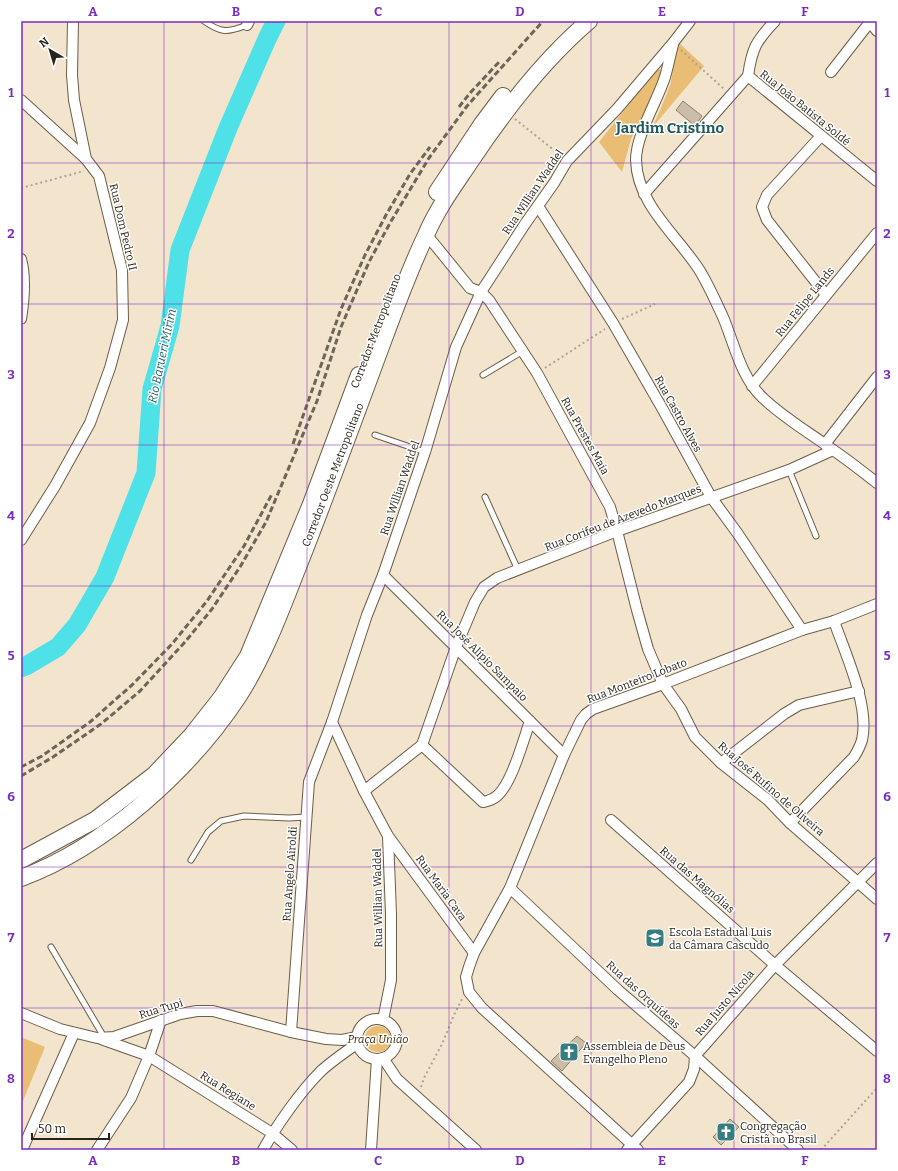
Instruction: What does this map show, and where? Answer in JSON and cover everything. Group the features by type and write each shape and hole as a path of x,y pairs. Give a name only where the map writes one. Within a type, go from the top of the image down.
{"main road":[{"name":"Corredor Metropolitano","path":"21,860 95,820 154,774 191,736 221,698 248,656 310,504 389,294 412,240 434,198 482,124 507,91 543,51 574,21"},
{"name":"Corredor Oeste Metropolitano","path":"21,878 65,857 101,835 155,794 201,747 238,696 266,647 326,497 400,295 426,234 441,205 505,111 541,68 589,21"},
{"path":"426,234 430,215 451,177 454,165"}],"street":[{"name":"Rua Dom Pedro II","path":"21,540 55,486 90,423 110,368 123,320 122,270 99,176 86,160 74,100 72,75 73,21"},
{"name":"Rua Willian Waddel","path":"383,1020 391,980 391,914 388,836 364,791 332,722 367,615 383,575 425,452 456,348 481,292 554,183 567,161 617,109 673,44 690,21"},
{"path":"748,76 751,54 761,36 775,21"},
{"path":"831,72 870,21 877,31"},
{"path":"673,44 665,78 640,141 636,159 638,177 644,194 669,230 700,270 727,326 737,356 752,386 762,398 794,423 877,483"},
{"name":"Rua João Batista Soldé","path":"644,194 748,76 877,181"},
{"path":"21,100 86,160"},
{"path":"821,136 767,195 762,207 767,220 826,295"},
{"name":"Rua Castro Alves","path":"538,206 613,323 711,497 738,534 802,630"},
{"name":"Rua Felipe Lands","path":"752,386 877,233"},
{"name":"Rua Prestes Maia","path":"426,234 470,288 481,292 489,300 537,373 600,488 611,510 648,649 663,684"},
{"path":"21,259 23,267 23,306 21,319"},
{"name":"Rua Corifeu de Azevedo Marques","path":"422,745 456,647 484,587 497,578 617,531 663,516 711,497 788,470 829,447 877,377"},
{"name":"Rua José Alípio Sampaio","path":"383,575 564,755"},
{"name":"Rua Monteiro Lobato","path":"469,992 466,977 474,953 510,888 564,755 581,720 586,714 593,709 663,684 802,630 834,621 877,604"},
{"path":"790,823 854,757 862,741 864,724 859,691 834,621"},
{"name":"Rua José Rufino de Oliveira","path":"663,684 680,709 695,737 721,763 768,800 790,823 877,899"},
{"path":"721,763 784,714 799,705 859,691"},
{"path":"364,791 422,745 483,802 490,800 498,795 509,778 530,721"},
{"name":"Rua Angelo Airoldi","path":"291,1032 309,782 332,722"},
{"name":"Rua das Magnólias","path":"611,820 775,965 877,1051"},
{"name":"Rua Maria Cava","path":"388,836 474,953"},
{"name":"Rua Justo Nicola","path":"695,1056 775,965 877,863"},
{"name":"Rua das Orquídeas","path":"510,888 618,990 695,1056 798,1150"},
{"path":"469,992 482,1008 633,1148 689,1082 694,1070 695,1056"},
{"name":"Rua Tupi","path":"21,1013 60,1029 100,1038 114,1037 180,1014 197,1011 213,1011 291,1032 326,1039 357,1040"},
{"path":"97,1150 131,1098 149,1056 161,1020"},
{"path":"263,1150 272,1133 310,1082 357,1040 362,1027 366,1023 371,1020 383,1020 393,1027 397,1039 393,1051 380,1059 367,1057 363,1053 357,1040"},
{"path":"22,1150 74,1033"},
{"name":"Rua Regiane","path":"100,1038 149,1056 272,1133 292,1150"},
{"path":"380,1059 397,1079 476,1150"},
{"path":"371,1150 380,1059"}],"lane":[{"path":"204,21 212,27 225,31 236,29 248,23"},
{"path":"483,375 523,351"},
{"path":"375,435 425,452"},
{"path":"788,470 816,536"},
{"path":"485,497 518,570"},
{"path":"191,860 208,832 221,821 244,816 290,818 306,817"},
{"path":"51,947 100,1038"}],"path":[{"path":"673,44 730,95"},
{"path":"505,111 567,161"},
{"path":"21,188 92,169"},
{"path":"537,373 613,323 655,304"},
{"path":"418,1098 424,1078 442,1044 454,1015 464,996 469,992"},
{"path":"821,1150 877,1088"}],"green space":[{"path":"678,42 704,66 652,128 670,85"},
{"path":"657,69 662,70 663,75 631,139 622,172 599,142"},
{"name":"Praça União","path":"378,1026 387,1030 391,1039 387,1048 378,1052 369,1048 365,1039 369,1030"},
{"path":"21,1037 45,1047 21,1106"}],"building":[{"path":"683,101 702,116 695,126 676,110"},
{"name":"Assembleia de Deus Evangelho Pleno","path":"577,1036 586,1043 562,1071 551,1061"},
{"name":"Congregação Cristã no Brasil","path":"730,1119 739,1127 721,1145 713,1137"}],"waterway":[{"name":"Rio Barueri Mirim","path":"21,668 58,647 77,625 105,577 146,473 152,389 170,326 180,250 228,128 276,21"}],"railway":[{"path":"21,776 53,757 101,724 140,691 185,642 212,609 240,567 266,522 317,401 341,327 369,262 390,223 429,158 467,106 543,21"},
{"path":"459,107 500,61"},
{"path":"293,444 341,309 365,255 410,174 430,147"},
{"path":"21,767 42,756 90,722 132,685 172,644 207,601 244,546 272,494"}],"place":[{"name":"Escola Estadual Luis da Câmara Cascudo","path":"655,938"},
{"name":"Assembleia de Deus Evangelho Pleno","path":"569,1052"},
{"name":"Congregação Cristã no Brasil","path":"726,1132"}],"district":[{"name":"Jardim Cristino","path":"670,128"}]}
